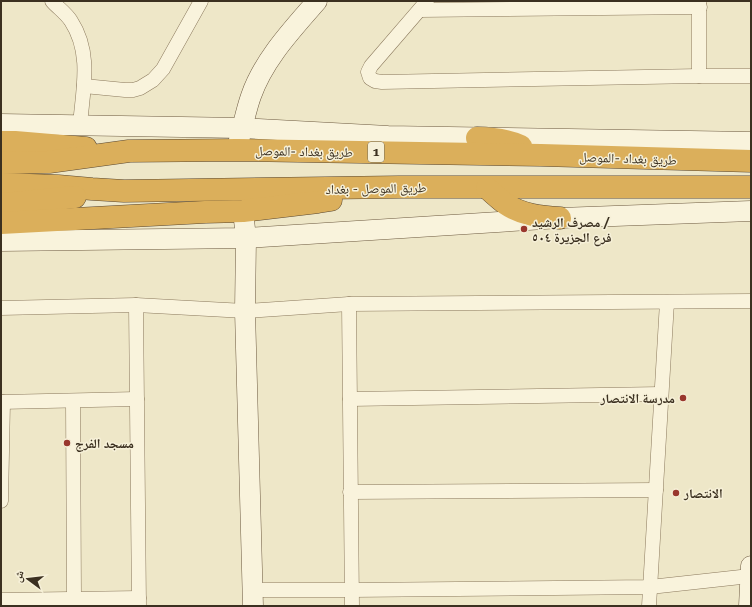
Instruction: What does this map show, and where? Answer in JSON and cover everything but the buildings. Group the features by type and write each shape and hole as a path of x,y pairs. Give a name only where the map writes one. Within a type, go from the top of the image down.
{"highway":[{"path":"477,138 490,138 510,142 541,155"},
{"path":"1,142 129,151"},
{"name":"طريق بغداد -الموصل","path":"1,163 49,162 129,151 237,150 541,155 735,162 751,161"},
{"name":"طريق الموصل - بغداد","path":"1,184 58,186 124,191 399,187 751,187"},
{"path":"1,223 243,211 318,202 399,187"},
{"path":"486,188 506,204 519,211 533,215 560,218"},
{"path":"1,204 14,204 124,191"}],"main road":[{"path":"237,150 251,95 266,65 275,50 317,1"},
{"path":"1,124 242,128 388,136 751,142"},
{"path":"243,211 246,238 245,311 253,598"},
{"path":"1,241 246,238 560,218 751,211"},
{"path":"750,606 751,571"}],"street":[{"path":"52,1 70,20 80,40 84,60 84,86 80,125"},
{"path":"84,86 133,90 147,85 154,80 163,69 198,2"},
{"path":"699,76 700,4 424,5 371,66 368,72 370,78 375,81 382,82 751,76"},
{"path":"1,308 136,305 245,311 349,304 751,301"},
{"path":"649,606 667,302"},
{"path":"349,304 352,606"},
{"path":"1,600 74,598 139,602 136,305"},
{"path":"350,399 661,394"},
{"path":"1,501 2,402 137,399"},
{"path":"73,401 74,598"},
{"path":"350,492 656,490"},
{"path":"253,598 352,590 650,587 751,571"}],"place":[{"name":"مصرف الرشيد / فرع الجزيرة ٥٠٤","path":"524,229"},
{"name":"مدرسة الانتصار","path":"683,398"},
{"name":"مسجد الفرج","path":"67,443"},
{"name":"الانتصار","path":"676,493"}]}
